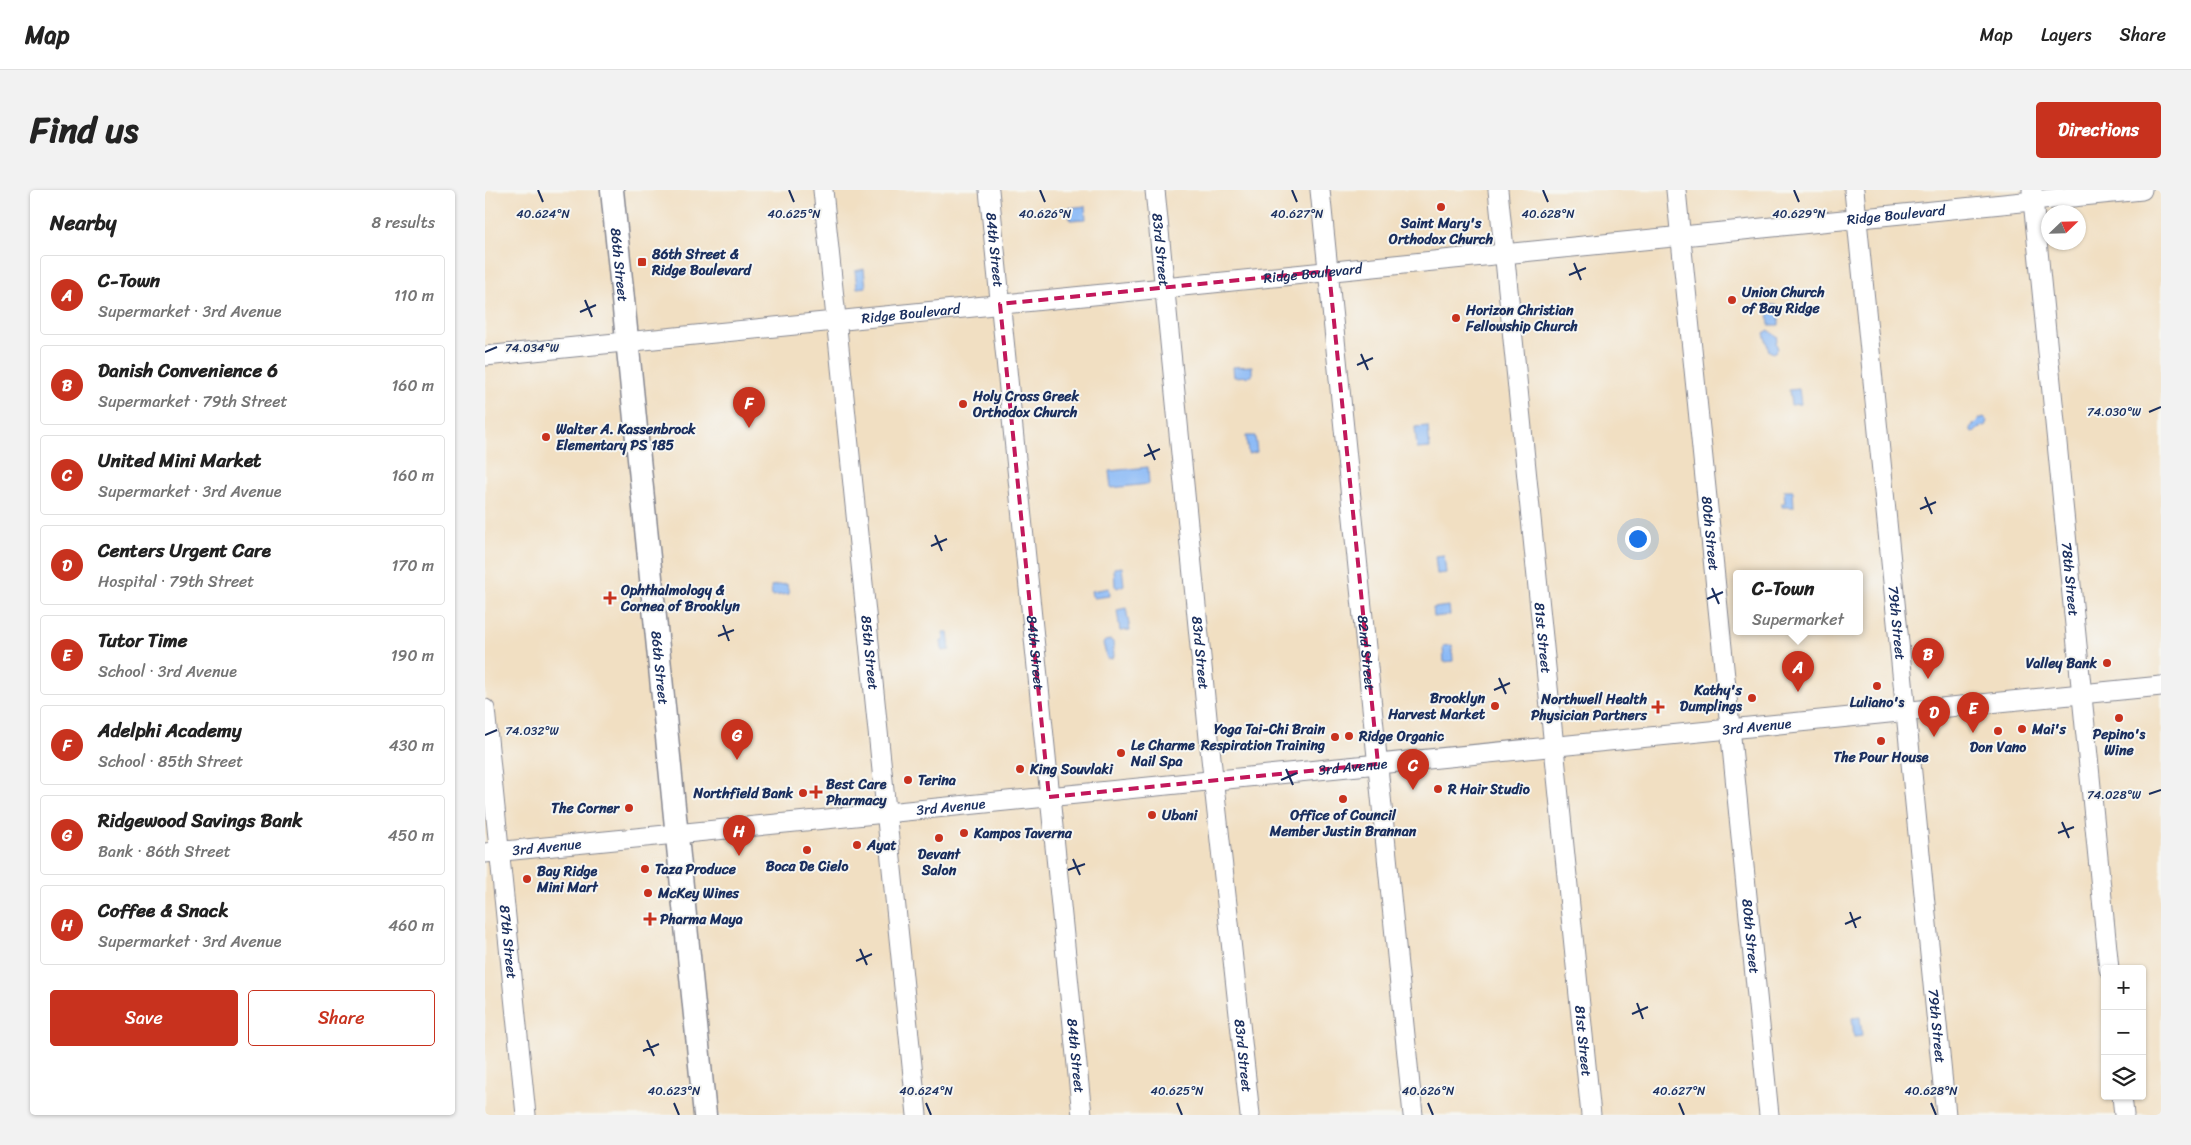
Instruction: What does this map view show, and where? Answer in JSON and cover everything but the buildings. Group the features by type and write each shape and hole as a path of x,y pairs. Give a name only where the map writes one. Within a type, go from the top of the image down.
{"main road":[{"name":"86th Street","path":"612,190 705,1115"}],"street":[{"name":"85th Street","path":"823,190 917,1115"},
{"name":"84th Street","path":"989,190 1082,1115"},
{"name":"83rd Street","path":"1155,190 1213,780 1249,1115"},
{"name":"82nd Street","path":"1321,190 1413,1115"},
{"name":"81st Street","path":"1498,190 1591,1115"},
{"name":"80th Street","path":"1676,190 1769,1115"},
{"name":"79th Street","path":"1854,190 1946,1115"},
{"name":"Ridge Boulevard","path":"485,356 1856,219 2032,195 2142,190"},
{"name":"78th Street","path":"2032,195 2109,965"},
{"name":"3rd Avenue","path":"492,852 2161,686"},
{"name":"87th Street","path":"485,709 492,852 526,1115"},
{"path":"2122,1100 2124,1115"}],"highlighted area":[{"path":"1329,271 1378,764 1049,797 1000,304"}],"water":[{"path":"1085,206 1086,219 1070,220 1069,208"},
{"path":"864,269 866,287 857,288 855,271"},
{"path":"1770,305 1776,305 1779,308 1779,325 1769,325 1768,309"},
{"path":"1769,330 1778,338 1776,343 1778,349 1774,353 1769,351 1764,333"},
{"path":"1252,366 1252,376 1234,377 1233,367"},
{"path":"1799,389 1801,404 1791,405 1789,390"},
{"path":"1984,417 1988,421 1986,426 1980,427 1974,433 1971,432 1971,427"},
{"path":"1428,426 1430,448 1417,449 1415,427"},
{"path":"1246,436 1255,436 1257,452 1248,454"},
{"path":"1148,467 1149,484 1111,488 1109,471"},
{"path":"1784,490 1793,490 1794,507 1782,507 1782,503 1785,503"},
{"path":"1444,555 1446,573 1437,574 1435,556"},
{"path":"1122,567 1124,585 1117,588 1115,586 1114,568"},
{"path":"787,584 789,594 772,596 771,586"},
{"path":"1109,588 1110,596 1094,598 1092,596 1091,591"},
{"path":"1449,606 1450,615 1434,617 1433,608"},
{"path":"1126,608 1130,630 1120,631 1117,610"},
{"path":"943,632 948,632 950,650 942,651 941,641 944,641"},
{"path":"1111,640 1113,642 1114,656 1107,659 1103,643"},
{"path":"1452,645 1453,661 1444,662 1443,646"},
{"path":"1860,1017 1862,1036 1854,1037 1852,1018"}],"place":[{"name":"Saint Mary's Orthodox Church","path":"1441,207"},
{"name":"86th Street & Ridge Boulevard","path":"642,262"},
{"name":"Union Church of Bay Ridge","path":"1732,300"},
{"name":"Horizon Christian Fellowship Church","path":"1456,318"},
{"name":"Holy Cross Greek Orthodox Church","path":"963,404"},
{"name":"Adelphi Academy","path":"749,428"},
{"name":"Walter A. Kassenbrock Elementary PS 185","path":"546,437"},
{"name":"Ophthalmology & Cornea of Brooklyn","path":"610,598"},
{"name":"Valley Bank","path":"2107,663"},
{"name":"Danish Convenience 6","path":"1928,679"},
{"name":"Luliano's","path":"1877,686"},
{"name":"C-Town","path":"1798,692"},
{"name":"Kathy's Dumplings","path":"1752,698"},
{"name":"Brooklyn Harvest Market","path":"1495,706"},
{"name":"Northwell Health Physician Partners","path":"1658,707"},
{"name":"Pepino's Wine","path":"2119,718"},
{"name":"Mai's","path":"2022,729"},
{"name":"Don Vano","path":"1998,731"},
{"name":"Tutor Time","path":"1973,733"},
{"name":"Ridge Organic","path":"1349,736"},
{"name":"Yoga Tai-Chi Brain Respiration Training","path":"1335,737"},
{"name":"Centers Urgent Care","path":"1934,737"},
{"name":"The Pour House","path":"1881,741"},
{"name":"Le Charme Nail Spa","path":"1121,753"},
{"name":"Ridgewood Savings Bank","path":"737,760"},
{"name":"King Souvlaki","path":"1020,769"},
{"name":"Terina","path":"908,780"},
{"name":"R Hair Studio","path":"1438,789"},
{"name":"United Mini Market","path":"1413,790"},
{"name":"Best Care Pharmacy","path":"816,792"},
{"name":"Northfield Bank","path":"803,793"},
{"name":"Office of Council Member Justin Brannan","path":"1343,799"},
{"name":"The Corner","path":"629,808"},
{"name":"Ubani","path":"1152,815"},
{"name":"Kampos Taverna","path":"964,833"},
{"name":"Devant Salon","path":"939,838"},
{"name":"Ayat","path":"857,845"},
{"name":"Boca De Cielo","path":"807,850"},
{"name":"Coffee & Snack","path":"739,856"},
{"name":"Taza Produce","path":"645,869"},
{"name":"Bay Ridge Mini Mart","path":"527,879"},
{"name":"McKey Wines","path":"648,893"},
{"name":"Pharma Maya","path":"650,919"}]}
